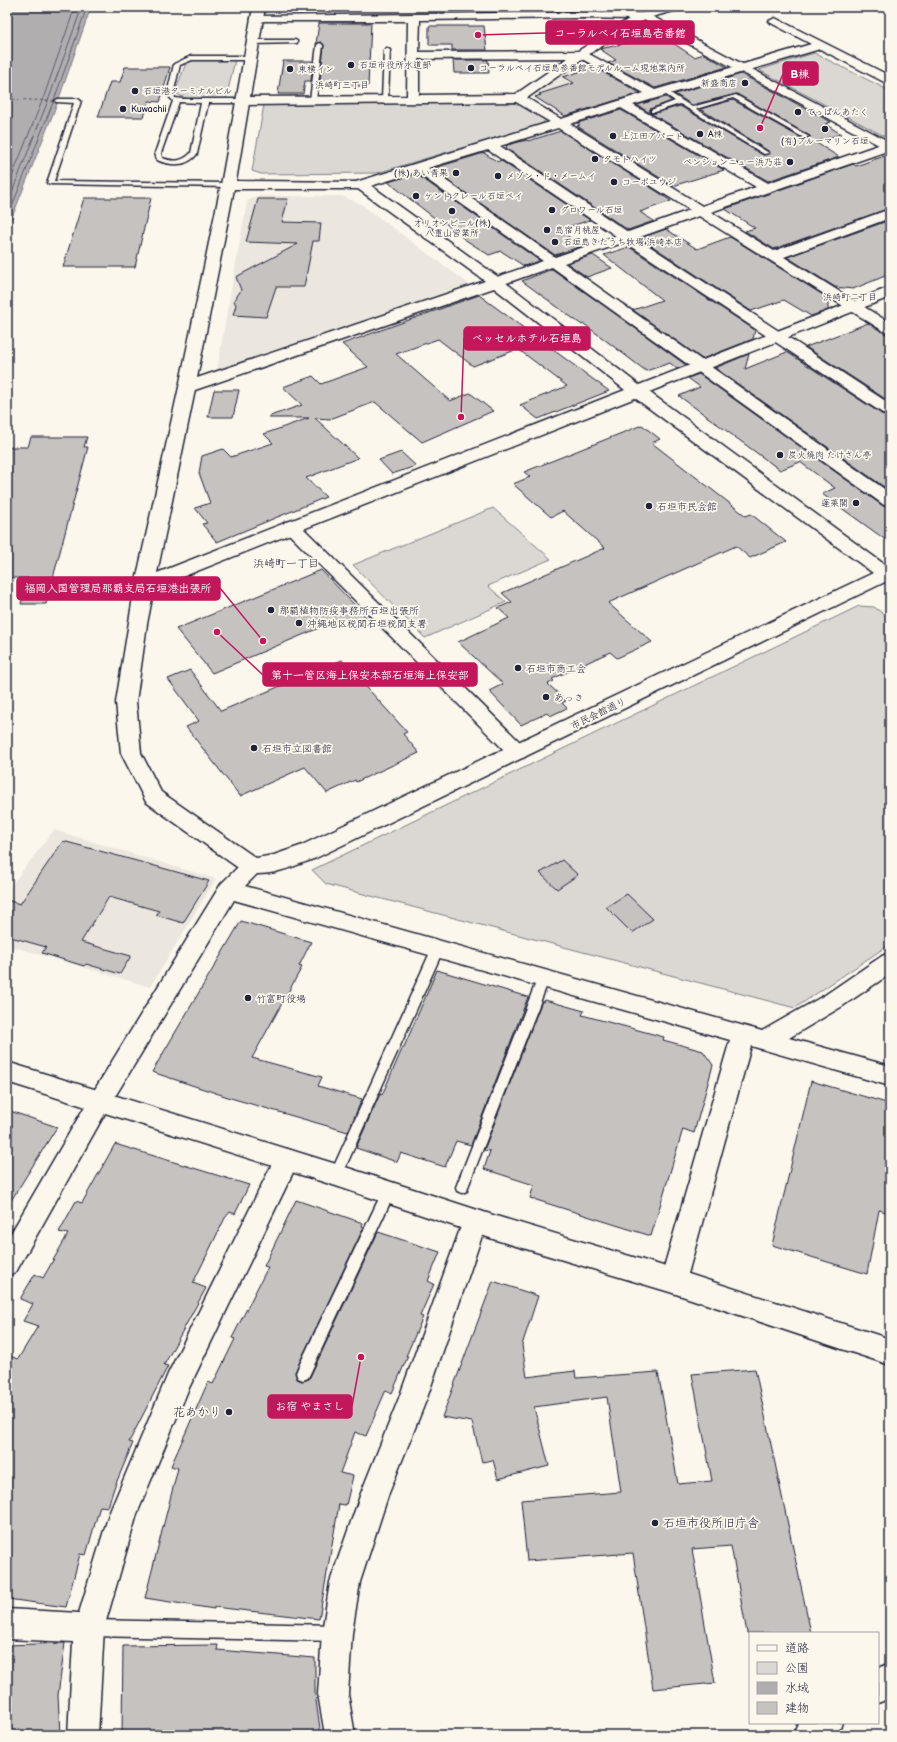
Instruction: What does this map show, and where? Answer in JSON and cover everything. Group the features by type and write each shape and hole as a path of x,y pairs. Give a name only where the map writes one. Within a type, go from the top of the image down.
{"street":[{"path":"519,98 581,54 630,23 644,16 677,7"},
{"path":"7,1264 100,1100 229,890 252,866 153,798 131,753 126,702 144,585 187,387 228,185 244,101 258,13 414,17 590,15 644,16 889,146"},
{"path":"413,99 412,56 414,17"},
{"path":"775,21 890,81"},
{"path":"228,185 361,185 820,45"},
{"path":"412,56 581,54 659,93"},
{"path":"244,101 519,98 890,329"},
{"path":"623,104 767,188"},
{"path":"490,146 776,337 890,411"},
{"path":"187,387 889,146"},
{"path":"417,167 890,501"},
{"path":"361,185 496,282 638,392 889,574"},
{"path":"774,256 890,213"},
{"path":"144,585 890,292"},
{"path":"292,526 518,752"},
{"name":"市民会館通り","path":"252,866 268,866 308,852 889,574"},
{"path":"229,890 544,977 890,1076"},
{"path":"673,1281 754,1038 833,1001 890,962"},
{"path":"7,1072 336,1174 475,1221 673,1281 890,1352"},
{"path":"83,1735 88,1628 123,1514 177,1383 287,1160"},
{"path":"340,1735 333,1694 337,1633 345,1582 375,1494 413,1398 475,1221"},
{"path":"7,1624 88,1628"},
{"path":"879,1686 890,1679"},
{"path":"809,1735 825,1724"}],"lane":[{"path":"244,101 173,99 170,94 177,64 191,58 252,50 295,42"},
{"path":"313,100 320,45"},
{"path":"385,99 387,50"},
{"path":"659,93 691,108 766,153"},
{"path":"691,108 734,96 806,137"},
{"path":"176,100 158,154 159,159 167,162 180,162 190,159 194,154 205,101"},
{"path":"58,101 78,101 50,184 228,185"},
{"path":"653,111 680,102"},
{"path":"336,1174 438,948"},
{"path":"462,1187 544,977"},
{"path":"302,1374 389,1192"},
{"path":"88,1628 337,1633"}],"shaded area":[{"path":"579,62 589,62 637,90 637,94 567,115 561,115 533,98 534,94"},
{"path":"258,196 342,196 361,204 469,284 221,371 217,369 247,201"},
{"path":"54,830 216,879 150,987 7,945 7,891"}],"green space":[{"path":"814,53 890,91 890,139 759,70"},
{"path":"197,59 235,60 226,99 192,99 185,98 175,92 186,63"},
{"path":"513,102 523,105 545,120 542,124 377,173 261,174 252,171 264,105"},
{"path":"493,508 551,559 488,586 506,602 425,638 353,565"},
{"path":"859,606 874,607 890,619 890,944 795,1008 326,884 312,870"}],"water":[{"path":"7,7 91,7 58,101 7,230"}],"building":[{"path":"319,23 371,23 368,86 347,86 348,81 320,81 324,45 321,42 316,44"},
{"path":"429,26 484,26 487,50 452,50 452,45 429,45"},
{"path":"661,35 694,57 704,54 727,67 655,88 608,63 616,60 600,49"},
{"name":"コーラルベイ石垣島参番館モデルルーム現地案内所","path":"453,60 488,60 489,73 454,73"},
{"path":"283,61 313,61 311,81 305,81 303,94 278,94"},
{"name":"石垣港ターミナルビル","path":"125,67 170,67 160,102 149,101 144,117 98,117 110,82 120,82"},
{"path":"594,67 640,93 565,116 535,97 541,95 539,94 574,83 563,77"},
{"path":"741,74 831,122 825,124 841,134 815,142 839,157 768,181 650,113 680,106 763,155 769,154 770,152 700,109 733,100 803,139 810,138 810,136 737,94 692,105 675,94"},
{"path":"666,97 672,101 650,109 650,113 637,105"},
{"path":"621,110 724,170 673,186 577,126 580,125 577,123"},
{"path":"561,131 671,201 640,212 654,221 628,230 506,148 507,145 528,141"},
{"path":"484,153 498,162 500,160 590,220 559,230 582,246 555,255 431,169"},
{"path":"890,154 890,208 774,249 745,231 755,228 725,209 853,164 856,166"},
{"path":"416,174 540,261 524,266 501,251 489,255 464,239 445,223 441,223 388,182"},
{"path":"84,198 151,198 135,267 63,267"},
{"path":"258,199 288,199 282,222 321,223 319,241 313,241 304,287 276,287 266,317 233,315 236,305 234,301 241,290 236,277 298,244 246,242"},
{"path":"890,220 890,274 853,289 835,287 787,257"},
{"path":"666,229 697,249 730,237 828,298 828,310 811,316 784,300 751,311 640,238"},
{"path":"629,247 755,330 753,339 702,359 633,310 662,300 604,255"},
{"path":"593,255 612,268 587,277 567,263"},
{"path":"552,269 686,365 677,369 670,363 646,371 584,324 582,325 522,281"},
{"path":"479,295 609,391 538,419 520,405 567,386 518,349 473,366 438,339 396,354 450,401 470,393 493,411 422,442 375,402 330,419 315,418 358,458 306,478 326,497 217,542 202,524 207,523 195,508 210,503 199,473 202,456 223,449 231,457 273,443 264,434 309,418 270,418 270,416 302,405 283,387 313,376 321,384 368,367 342,344"},
{"path":"868,323 884,333 890,334 890,402 806,347"},
{"path":"787,352 883,415 890,417 890,491 715,368 749,354 745,369"},
{"path":"699,374 883,506 890,507 890,543 822,494 835,488 800,462 780,470 679,396 700,387 688,378"},
{"path":"214,390 239,390 233,417 208,417"},
{"path":"642,425 660,439 652,443 746,516 751,514 786,542 750,558 736,546 608,603 652,642 617,658 610,652 552,679 554,681 548,684 566,701 562,703 567,708 550,716 547,713 521,725 489,691 503,684 458,642 509,618 498,608 512,602 502,593 605,548 563,511 551,517 513,484 530,477 524,472"},
{"path":"31,437 87,437 84,447 88,447 46,604 21,604 28,578 7,578 7,447 28,447"},
{"path":"401,452 416,466 392,474 379,460"},
{"path":"321,570 371,622 354,629 343,618 212,673 176,629"},
{"path":"342,660 407,732 403,734 419,753 356,782 355,780 327,793 305,767 240,796 186,727 199,721 168,679 190,670 221,711"},
{"path":"63,841 209,881 183,923 156,915 159,911 109,897 81,942 131,956 120,974 86,964 84,966 42,953 46,947 7,936 7,900 20,904"},
{"path":"562,860 578,875 557,889 540,873"},
{"path":"627,894 653,919 632,933 606,907"},
{"path":"241,921 311,942 299,966 302,967 252,1058 322,1077 318,1086 362,1099 348,1132 234,1099 152,1072"},
{"path":"437,970 528,997 471,1145 456,1141 445,1167 401,1153 397,1162 356,1148 380,1094 382,1095 404,1047"},
{"path":"545,1000 584,1011 582,1015 664,1037 663,1040 703,1051 713,1065 694,1133 683,1129 651,1236 530,1198 534,1185 484,1169 490,1151 484,1150 542,1001 544,1002"},
{"path":"811,1081 890,1104 890,1213 879,1210 867,1274 772,1245"},
{"path":"7,1110 57,1127 7,1207"},
{"path":"115,1144 249,1185 235,1214 230,1212 225,1218 193,1283 206,1288 164,1365 168,1366 129,1442 133,1443 114,1488 108,1507 100,1506 86,1555 80,1554 66,1607 7,1599 7,1355 18,1359 38,1326 23,1321 33,1304 20,1299 35,1274 43,1278 68,1234 59,1232 76,1201 82,1203"},
{"path":"296,1200 363,1223 362,1226 364,1227 295,1372 297,1379 302,1381 309,1379 378,1232 440,1252 428,1281 434,1284 420,1316 423,1317 392,1393 386,1390 366,1436 355,1432 340,1473 353,1476 346,1505 339,1504 319,1619 214,1607 214,1609 145,1598 178,1468 171,1466 208,1382 213,1384 235,1339 232,1338 268,1267 264,1266"},
{"name":"石垣市役所旧庁舎","path":"493,1281 538,1296 522,1345 527,1377 575,1371 576,1378 658,1372 678,1484 712,1481 692,1374 755,1369 811,1632 747,1633 731,1546 692,1549 715,1683 653,1689 633,1553 527,1561 521,1500 621,1492 607,1397 534,1407 549,1466 498,1479 493,1460 482,1462 472,1422 442,1417"},
{"path":"65,1643 58,1695 60,1735 7,1735 7,1645"},
{"path":"218,1645 217,1650 315,1658 315,1694 321,1735 122,1735 123,1646"}],"ferry route":[{"path":"7,99 56,101"}],"place":[{"name":"コーラルベイ石垣島壱番館","path":"478,35"},
{"name":"石垣市役所水道部","path":"351,65"},
{"name":"コーラルベイ石垣島参番館モデルルーム現地案内所","path":"471,68"},
{"name":"東横イン","path":"290,69"},
{"name":"新盛商店","path":"745,83"},
{"name":"石垣港ターミナルビル","path":"135,91"},
{"name":"Kuwachii","path":"123,109"},
{"name":"てっぱんあたく","path":"798,112"},
{"name":"B棟","path":"760,128"},
{"name":"(有)ブルーマリン石垣","path":"825,129"},
{"name":"A棟","path":"700,134"},
{"name":"上江田アパート","path":"613,136"},
{"name":"タモトハイツ","path":"595,159"},
{"name":"ペンションニュー浜乃荘","path":"790,162"},
{"name":"(株) あい青果","path":"456,173"},
{"name":"メゾン・ド・メームイ","path":"498,176"},
{"name":"コーポユウジ","path":"614,182"},
{"name":"ケントクレール石垣ベイ","path":"416,196"},
{"name":"グロワール石垣","path":"552,210"},
{"name":"オリオンビール(株) 八重山営業所","path":"452,211"},
{"name":"島宿月桃屋","path":"547,230"},
{"name":"石垣島きたうち牧場 浜崎本店","path":"555,242"},
{"name":"ベッセルホテル石垣島","path":"461,417"},
{"name":"炭火燒肉 たけさん亭","path":"780,455"},
{"name":"蓬莱閣","path":"856,503"},
{"name":"石垣市民会館","path":"649,506"},
{"name":"那覇植物防疫事務所石垣出張所","path":"271,610"},
{"name":"沖縄地区税関石垣税関支署","path":"299,623"},
{"name":"第十一管区海上保安本部石垣海上保安部","path":"217,632"},
{"name":"福岡入国管理局那覇支局石垣港出張所","path":"263,641"},
{"name":"石垣市商工会","path":"518,668"},
{"name":"あっき","path":"546,697"},
{"name":"石垣市立図書館","path":"254,748"},
{"name":"竹富町役場","path":"248,998"},
{"name":"お宿 やまさし","path":"361,1357"},
{"name":"花あかり","path":"229,1412"},
{"name":"石垣市役所旧庁舎","path":"655,1523"}],"district":[{"name":"浜崎町三丁目","path":"342,85"},
{"name":"浜崎町二丁目","path":"850,297"},
{"name":"浜崎町一丁目","path":"286,563"}]}
